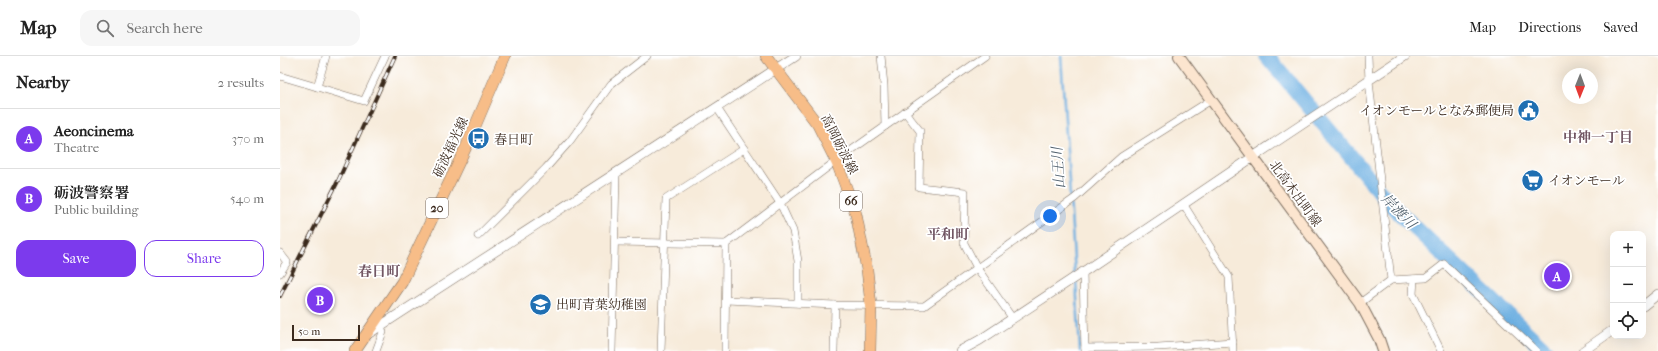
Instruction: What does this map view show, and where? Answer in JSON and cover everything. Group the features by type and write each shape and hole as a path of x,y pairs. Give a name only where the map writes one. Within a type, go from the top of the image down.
{"main road":[{"name":"砺波福光線","path":"355,351 402,282 467,145 506,56"},
{"name":"高岡砺波線","path":"766,56 818,125 836,161 856,214 867,270 871,305 870,351"},
{"name":"北高木出町線","path":"1180,56 1360,303 1379,339 1383,351"}],"street":[{"path":"317,86 326,56"},
{"path":"280,76 317,86 364,102 385,56"},
{"path":"478,236 546,168 570,141 612,84 647,56"},
{"path":"366,336 796,56"},
{"path":"881,56 884,85 885,126"},
{"path":"615,242 726,244 836,161 985,56"},
{"path":"1368,56 1369,81 1391,280"},
{"path":"960,351 1013,319 1405,56"},
{"path":"726,300 835,305 924,306 1070,201 1121,157 1211,100"},
{"path":"717,108 780,203 793,231 798,261 798,303"},
{"path":"906,112 920,131 919,187 965,192 964,243 977,268 1013,319"},
{"path":"661,351 666,199 744,149"},
{"path":"612,351 616,174"},
{"path":"1184,205 1229,277 1233,351"},
{"path":"725,351 726,244"},
{"path":"280,253 287,262 280,273"},
{"path":"1360,303 1391,280 1426,278 1444,264 1536,351"},
{"path":"1083,272 1085,349 1158,349 1233,342"},
{"path":"1414,279 1413,294 1441,351"},
{"path":"1646,304 1658,294"},
{"path":"834,351 835,305"},
{"path":"376,351 383,332 381,326"},
{"path":"1583,351 1610,332"}],"waterway":[{"name":"山王川","path":"1061,56 1075,275"},
{"name":"岸渡川","path":"1267,56 1392,206 1546,351"},
{"name":"山王川","path":"1076,280 1080,351"}],"railway":[{"path":"280,296 338,181 395,56"}],"place":[{"name":"イオンモールとなみ郵便局","path":"1529,110"},
{"name":"春日町","path":"478,139"},
{"name":"イオンモール","path":"1532,180"},
{"name":"Aeoncinema","path":"1557,276"},
{"name":"砺波警察署","path":"320,300"},
{"name":"出町青葉幼稚園","path":"541,304"}],"district":[{"name":"中神一丁目","path":"1598,137"},
{"name":"平和町","path":"948,234"},
{"name":"春日町","path":"379,271"}]}
